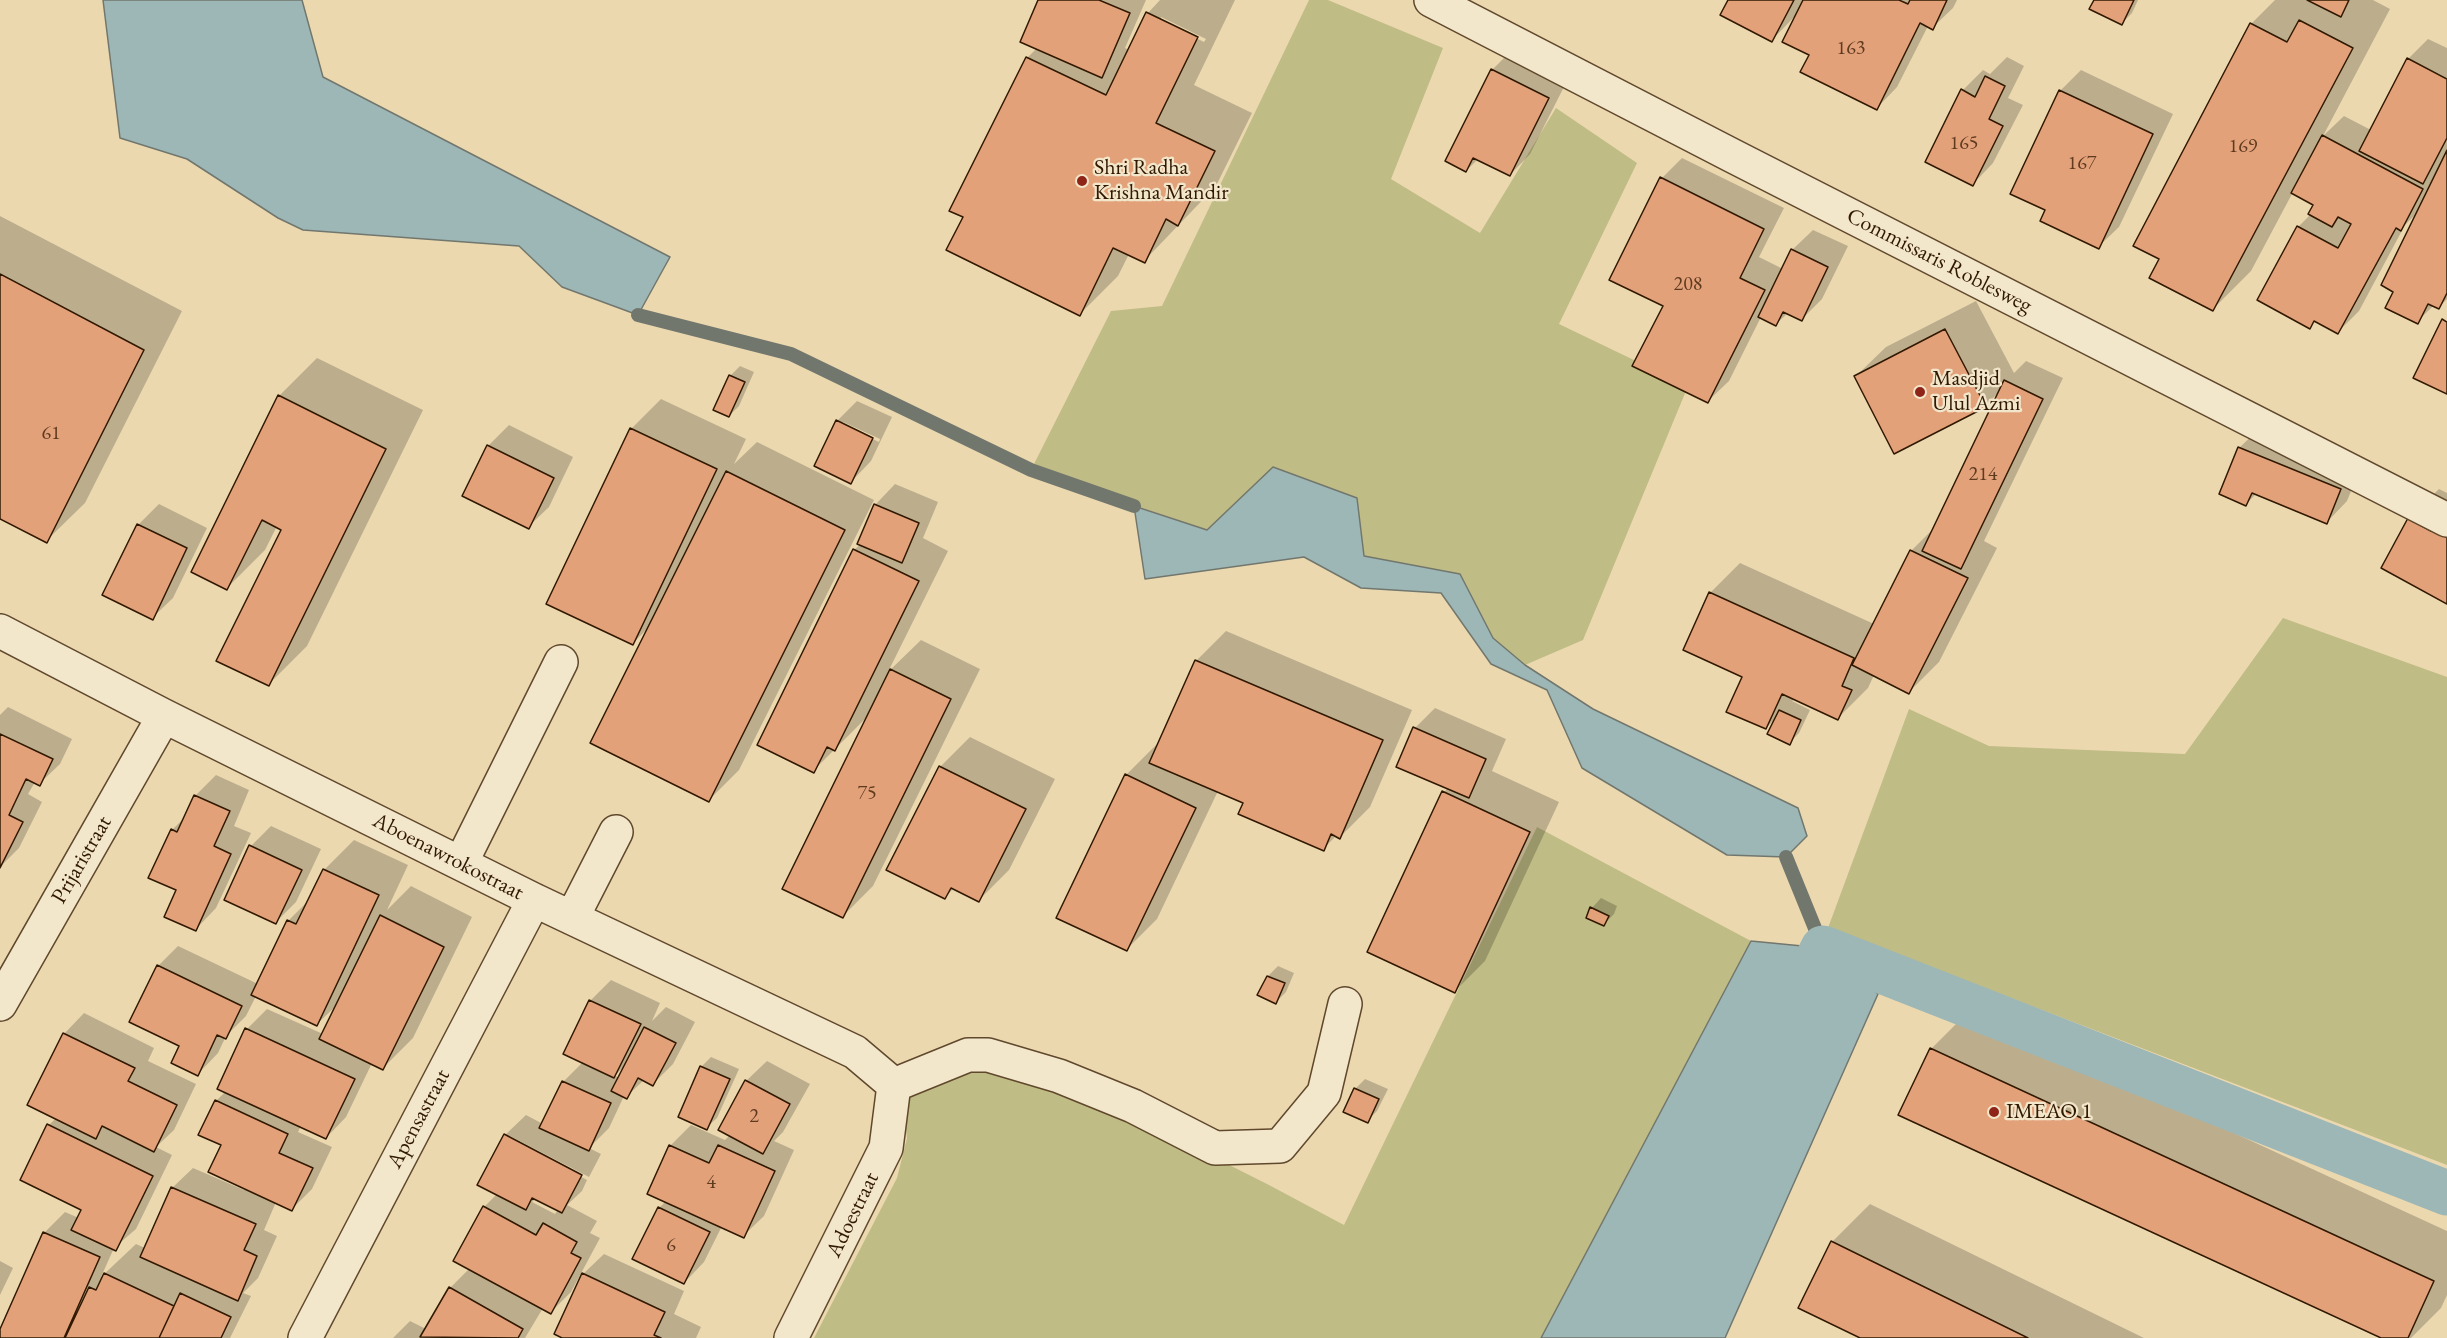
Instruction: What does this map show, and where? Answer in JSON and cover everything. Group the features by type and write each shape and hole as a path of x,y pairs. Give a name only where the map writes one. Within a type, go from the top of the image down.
{"street":[{"name":"Commissaris Roblesweg","path":"1431,0 2447,520"},
{"name":"Aboenawrokostraat","path":"0,631 164,716 534,900 855,1052 894,1085"},
{"path":"460,863 561,662"},
{"name":"Prijaristraat","path":"0,1004 164,716"},
{"path":"572,918 616,832"},
{"name":"Apensastraat","path":"305,1338 534,900"},
{"path":"894,1085 968,1055 988,1055 1059,1076 1133,1106 1215,1148 1280,1146 1324,1093 1345,1004"},
{"name":"Adoestraat","path":"791,1338 886,1148 894,1085"}],"shaded area":[{"path":"1309,0 1328,0 1443,48 1391,179 1480,233 1556,108 1637,163 1559,324 1688,386 1583,640 1525,665 1493,638 1460,574 1207,530 1031,470 1111,311 1162,306"},
{"path":"2283,618 2447,677 2447,1165 1828,928 1909,709 1989,746 2185,754"},
{"path":"1537,827 1751,941 1541,1338 814,1338 897,1178 907,1138 901,1095 951,1078 984,1070 1039,1079 1134,1117 1344,1225"}],"water":[{"path":"103,0 302,0 323,77 670,257 638,315 562,287 519,246 303,230 278,218 187,159 120,138"},
{"path":"1273,467 1357,498 1364,556 1460,574 1493,638 1525,665 1593,709 1798,808 1807,836 1786,857 1727,855 1582,768 1547,690 1491,664 1441,593 1361,588 1304,557 1145,579 1134,506 1207,530"},
{"path":"1751,941 1823,948 1878,994 1725,1338 1541,1338"}],"building":[{"path":"1038,0 1099,0 1130,13 1102,78 1020,42"},
{"path":"1728,0 1794,0 1772,42 1720,15"},
{"path":"1803,0 1899,0 1908,4 1910,0 1947,0 1933,30 1920,23 1877,110 1800,72 1809,55 1782,42"},
{"path":"2094,0 2134,0 2122,25 2089,9"},
{"path":"2307,0 2349,0 2341,17"},
{"name":"Shri Radha Krishna Mandir","path":"1146,12 1198,37 1156,123 1215,151 1178,226 1166,219 1145,263 1113,248 1080,316 946,250 963,217 949,211 1026,57 1106,95"},
{"path":"2299,20 2353,48 2213,311 2149,278 2159,259 2133,246 2250,23 2287,42"},
{"path":"2407,58 2447,79 2447,138 2423,184 2359,151"},
{"path":"1491,69 1549,98 1510,176 1473,158 1466,172 1445,161"},
{"path":"1985,76 2005,86 1989,119 2003,126 1973,186 1925,162 1961,89 1975,97"},
{"path":"2059,90 2153,134 2099,249 2040,221 2045,210 2010,194"},
{"path":"2322,135 2423,189 2401,231 2396,228 2338,334 2314,321 2310,329 2257,300 2297,226 2338,248 2351,224 2338,217 2332,227 2308,214 2313,205 2291,193"},
{"path":"2447,150 2447,293 2439,309 2428,304 2418,324 2385,308 2393,292 2381,285"},
{"path":"1660,177 1764,229 1740,278 1765,290 1708,403 1632,366 1663,306 1609,280"},
{"path":"1791,249 1828,267 1802,321 1783,312 1776,326 1758,317"},
{"path":"0,274 144,350 47,543 0,519"},
{"path":"2442,319 2447,322 2447,394 2413,378"},
{"name":"Masdjid Ulul Azmi","path":"1945,329 1986,407 1894,454 1854,376"},
{"path":"729,375 745,382 729,417 713,410"},
{"path":"2004,380 2043,399 1961,569 1922,551"},
{"path":"278,395 386,449 269,686 216,661 281,530 262,520 227,590 191,572"},
{"path":"836,420 873,438 851,484 814,466"},
{"path":"630,428 717,469 633,645 546,604"},
{"path":"487,445 554,478 529,529 462,496"},
{"path":"2238,447 2341,489 2327,524 2252,493 2246,506 2219,494"},
{"path":"726,471 845,530 709,802 590,743"},
{"path":"874,504 919,523 902,563 857,544"},
{"path":"2408,518 2431,531 2437,521 2447,527 2447,604 2381,568"},
{"path":"137,524 187,548 153,620 102,595"},
{"path":"853,549 919,581 835,751 827,747 814,773 757,745"},
{"path":"1910,550 1968,578 1909,694 1852,665"},
{"path":"1709,592 1854,658 1842,686 1852,690 1838,720 1782,694 1766,729 1726,712 1742,677 1683,650"},
{"path":"1195,660 1383,740 1340,839 1331,834 1324,851 1238,814 1243,803 1149,763"},
{"path":"890,669 951,699 843,918 782,889"},
{"path":"1779,710 1801,720 1790,745 1767,734"},
{"path":"1413,727 1486,759 1469,798 1396,767"},
{"path":"0,734 53,759 40,786 26,779 9,815 23,822 0,868"},
{"path":"939,766 1026,809 979,902 951,888 945,899 886,870"},
{"path":"1125,774 1196,808 1127,951 1056,918"},
{"path":"1442,791 1530,832 1455,993 1367,952"},
{"path":"194,795 230,811 214,846 231,854 196,931 164,917 176,890 148,878 171,829 177,832"},
{"path":"249,845 302,870 276,924 224,900"},
{"path":"323,869 379,895 317,1026 251,995 287,920 296,924"},
{"path":"1590,907 1609,916 1604,926 1586,918"},
{"path":"380,915 444,947 383,1070 319,1039"},
{"path":"157,965 242,1006 226,1039 217,1035 198,1076 171,1063 179,1046 129,1022"},
{"path":"1267,976 1285,983 1276,1004 1257,995"},
{"path":"589,1000 641,1024 614,1078 563,1054"},
{"path":"644,1027 676,1043 653,1086 638,1078 627,1099 611,1091"},
{"path":"245,1028 355,1079 326,1139 217,1089"},
{"path":"63,1033 135,1068 128,1081 177,1105 154,1152 102,1126 96,1139 27,1105"},
{"path":"1930,1048 2434,1281 2408,1338 2381,1338 1898,1115"},
{"path":"700,1066 730,1079 707,1130 678,1117"},
{"path":"745,1080 790,1104 763,1154 718,1130"},
{"path":"562,1081 611,1103 589,1151 539,1128"},
{"path":"1354,1088 1379,1099 1368,1123 1343,1112"},
{"path":"215,1100 288,1134 279,1153 313,1168 292,1211 208,1172 221,1145 198,1135"},
{"path":"47,1124 153,1176 116,1251 71,1230 81,1210 20,1180"},
{"path":"504,1134 582,1175 562,1213 532,1198 526,1210 477,1185"},
{"path":"669,1145 709,1163 718,1145 775,1171 744,1238 647,1194"},
{"path":"171,1187 256,1224 244,1250 257,1256 238,1301 140,1257"},
{"path":"483,1206 536,1235 543,1223 577,1242 571,1253 581,1258 551,1314 453,1261"},
{"path":"658,1207 710,1232 684,1284 632,1259"},
{"path":"43,1232 100,1257 64,1338 0,1338 0,1329"},
{"path":"1831,1241 2028,1338 1860,1338 1798,1308"},
{"path":"104,1273 174,1306 159,1338 65,1338 89,1287 96,1290"},
{"path":"582,1273 665,1312 654,1335 661,1338 562,1338 554,1334"},
{"path":"449,1287 523,1329 518,1338 420,1337"},
{"path":"180,1293 231,1317 221,1338 159,1338"}],"waterway":[{"path":"638,315 791,354 1031,470 1134,506"},
{"path":"1786,857 1823,948"},
{"path":"1796,1003 1823,948 2447,1193"}],"place":[{"name":"Shri Radha Krishna Mandir","path":"1082,181"},
{"name":"Masdjid Ulul Azmi","path":"1920,392"},
{"name":"IMEAO 1","path":"1994,1112"}]}
